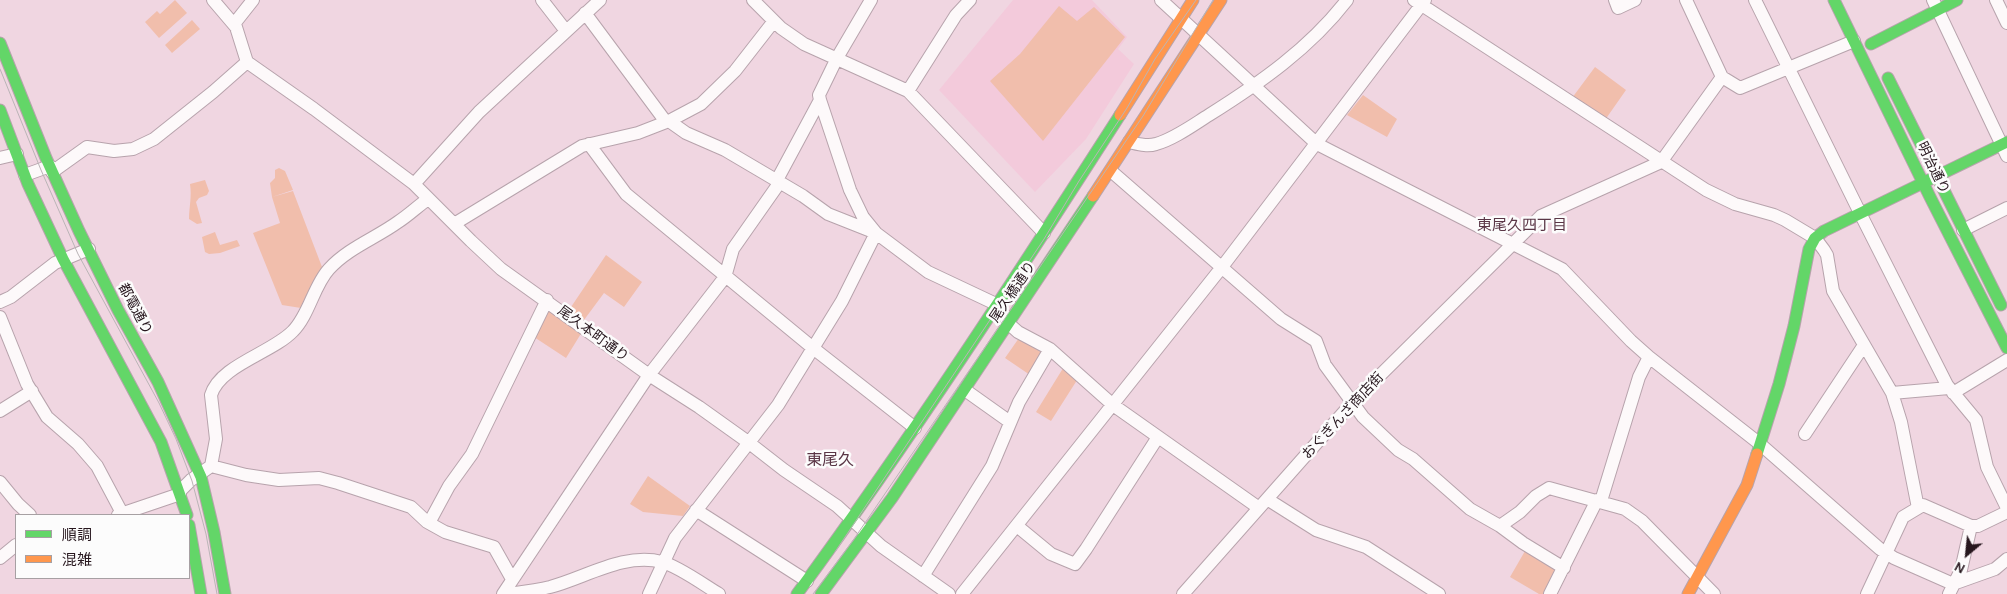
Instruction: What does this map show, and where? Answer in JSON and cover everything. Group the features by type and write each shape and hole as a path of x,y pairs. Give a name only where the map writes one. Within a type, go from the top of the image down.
{"main road":[{"name":"尾久橋通り","path":"797,594 852,519 998,306 1194,0"},
{"name":"尾久橋通り","path":"825,593 965,390 1111,171 1220,0"},
{"name":"明治通り","path":"1834,0 1923,184 2007,348"},
{"path":"1871,44 1936,5 1956,0"},
{"name":"都電通り","path":"0,43 51,169 89,250 118,310 205,469 225,594"},
{"name":"明治通り","path":"1883,70 2007,318"},
{"path":"0,110 25,175 62,259 161,442 187,514"},
{"path":"1688,594 1747,485 1779,384 1794,326 1809,249 1815,238 1824,231 1861,215 1936,177 2005,148"},
{"path":"190,531 201,594"}],"street":[{"path":"25,175 51,169 87,148 134,149 154,139 213,92 246,62 234,24 213,0"},
{"path":"234,24 253,0"},
{"path":"542,0 566,31"},
{"path":"414,184 479,112 600,0"},
{"path":"754,0 774,21 804,44 908,91 1044,233"},
{"path":"871,0 837,58 819,95 850,190 863,217 876,234"},
{"path":"908,91 956,15 970,0"},
{"path":"1161,0 1316,144 1562,269 1631,341 1649,357 1760,444 1886,554 1951,589"},
{"path":"1129,142 1145,145 1156,144 1189,128 1253,87 1283,64 1332,19 1347,0"},
{"path":"1617,4 1635,0"},
{"path":"1686,0 1722,77 1740,88 1854,41"},
{"path":"1755,0 1861,215 1951,390 1976,420 1988,467 2007,510 1978,526 1971,526 1924,505 1918,508 1903,517 1867,594"},
{"path":"1996,0 2007,23"},
{"path":"962,594 1222,267 1316,144 1420,2 1706,190 1736,204 1774,215 1815,238 1827,255 1833,291 1892,393 1901,422 1918,508"},
{"path":"1936,5 2005,148"},
{"path":"585,13 667,121 686,133 726,150 828,214 876,234 928,272 998,306 1009,324 1018,332 1050,349 1113,405 1158,437 1263,504 1316,530 1366,547 1439,594"},
{"path":"454,224 582,146 638,133 701,104 735,71 774,21"},
{"name":"尾久本町通り","path":"246,62 314,109 414,184 501,268 748,442 836,506 881,546 950,594"},
{"path":"1661,162 1722,77"},
{"path":"503,594 649,374 725,277 733,249 778,181 820,100"},
{"path":"589,144 626,194 725,277 915,428"},
{"path":"0,158 17,154"},
{"name":"おぐぎんざ商店街","path":"1183,594 1352,403 1541,216 1661,162"},
{"path":"1111,171 1281,319 1316,341 1325,365 1352,403 1363,417 1398,450 1413,459 1470,509 1500,526 1523,543 1564,568"},
{"path":"0,317 32,391 47,417 78,444 97,466 120,514 180,493 205,469 216,439 211,396 213,389 236,367 274,346 294,331 329,269 356,247 399,222 428,198"},
{"path":"1963,230 2007,208"},
{"path":"650,594 675,538 778,405 842,301 876,234"},
{"path":"0,302 11,297 62,259 89,250"},
{"path":"429,523 449,486 472,454 547,300"},
{"path":"1805,434 1864,345"},
{"path":"923,576 992,466 1019,402 1050,349"},
{"path":"1550,594 1599,501 1639,377 1649,357"},
{"path":"1892,393 1951,390 2007,360"},
{"path":"965,390 1010,422"},
{"path":"0,412 32,391"},
{"path":"1017,526 1051,554 1075,564 1158,437"},
{"path":"205,469 278,480 319,478 410,507 429,523 445,532 494,547 512,579"},
{"path":"0,482 29,514"},
{"path":"1500,526 1520,512 1536,496 1549,488 1625,509 1642,521 1714,594"},
{"path":"696,510 807,581"},
{"path":"1951,589 1960,570 1971,526"},
{"path":"0,558 15,546"},
{"path":"1951,589 1995,569 2007,559"},
{"path":"508,594 550,587 609,567 635,561 654,560 664,563 719,594"}],"shaded area":[{"path":"175,0 187,13 159,38 145,22 157,11 160,14"},
{"path":"1013,0 1092,0 1127,37 1118,49 1134,64 1086,139 1035,192 939,90"},
{"path":"1059,6 1077,21 1094,7 1125,37 1043,141 990,81 1020,54"},
{"path":"192,20 200,29 172,53 165,45"},
{"path":"1595,67 1626,90 1605,120 1572,98"},
{"path":"1363,95 1397,119 1387,137 1347,115"},
{"path":"279,168 285,171 293,190 272,197 270,183 275,178 275,170"},
{"path":"205,180 209,191 207,195 199,198 196,202 202,223 197,224 189,219 190,184"},
{"path":"293,191 322,267 301,308 282,305 253,233 280,223 272,197"},
{"path":"215,232 220,245 237,240 240,246 220,253 209,254 205,252 202,237"},
{"path":"606,255 642,282 624,307 604,293 584,320 569,310"},
{"path":"549,310 582,332 566,358 534,337"},
{"path":"1019,338 1044,354 1030,375 1005,358"},
{"path":"1065,365 1079,377 1051,421 1036,412"},
{"path":"648,476 690,506 683,516 643,512 630,504"},
{"path":"1525,551 1558,571 1546,594 1539,594 1510,577"}],"tram line":[{"path":"835,552 1044,239 1127,108 1155,59 1196,0"},
{"path":"813,594 854,539 1143,116 1213,0"},
{"path":"0,69 78,254 159,403 176,439 192,481 206,534 217,594"}],"traffic: fast":[{"path":"1834,0 1930,197 2007,348"},
{"path":"1871,44 1957,0"},
{"path":"0,43 46,158 79,231 118,310 158,382 201,477 214,532 225,594"},
{"path":"1888,78 2001,305"},
{"path":"0,110 28,184 63,259 161,442 187,514"},
{"path":"797,594 922,417 1120,115"},
{"path":"1757,454 1779,384 1794,326 1809,249 1815,238 1824,231 2007,142"},
{"path":"821,594 892,498 1093,196"},
{"path":"190,531 201,594"}],"traffic: slow":[{"path":"1120,115 1193,0"},
{"path":"1093,196 1221,0"},
{"path":"1688,594 1747,485 1757,454"}],"district":[{"name":"東尾久四丁目","path":"1522,226"},
{"name":"東尾久","path":"830,460"}]}
